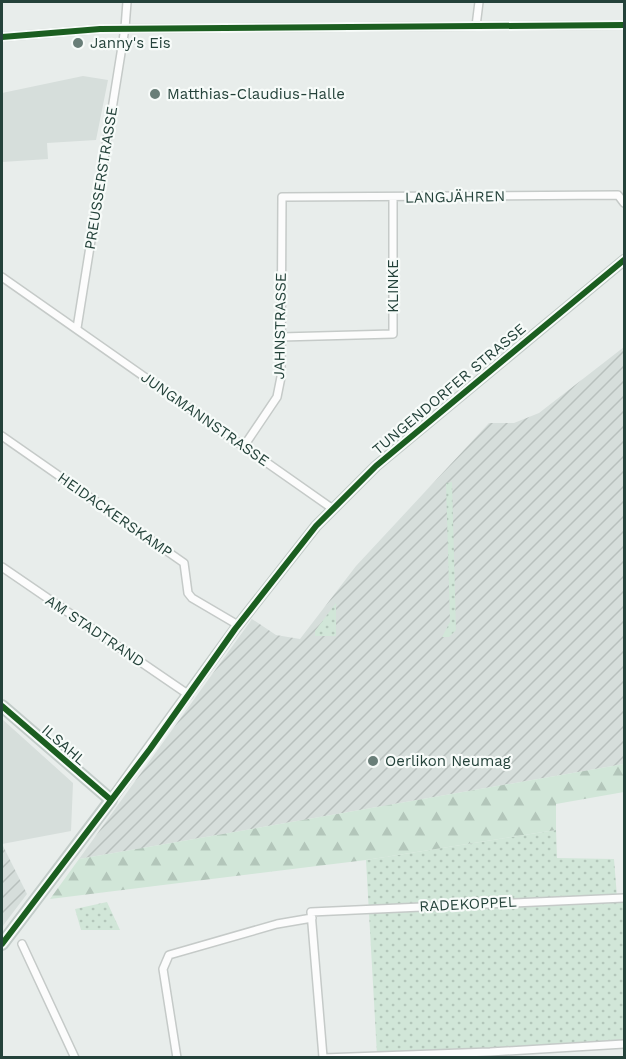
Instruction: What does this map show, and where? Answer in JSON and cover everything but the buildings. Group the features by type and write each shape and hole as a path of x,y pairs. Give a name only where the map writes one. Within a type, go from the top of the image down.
{"main road":[{"name":"TUNGENDORFER STRASSE","path":"111,800 238,625 316,526 376,466 624,260"},
{"name":"ILSAHL","path":"4,711 111,800"},
{"path":"2,944 111,800"}],"street":[{"name":"PREUSSERSTRASSE","path":"77,328 125,28 126,2"},
{"path":"476,26 479,2"},
{"path":"2,37 125,28 624,25"},
{"name":"LANGJÄHREN","path":"282,197 618,195 624,203"},
{"name":"JAHNSTRASSE","path":"244,446 277,397 281,377 282,197"},
{"name":"KLINKE","path":"281,337 393,334 393,198"},
{"name":"JUNGMANNSTRASSE","path":"2,277 333,509"},
{"name":"HEIDACKERSKAMP","path":"2,436 184,563 188,593 192,598 238,625"},
{"name":"AM STADTRAND","path":"2,567 189,694"},
{"name":"RADEKOPPEL","path":"177,1058 163,969 169,955 312,915 624,898"},
{"path":"312,915 323,1058 624,1044"},
{"path":"22,944 75,1058"}],"shaded area":[{"path":"83,76 108,80 96,140 47,143 48,159 2,162 2,93"},
{"path":"624,347 624,764 79,859 252,619 276,635 300,639 356,566 489,423 514,423 539,413"},
{"path":"2,719 73,783 71,831 2,844"},
{"path":"2,844 27,894 2,927"}],"green space":[{"path":"452,482 456,630 449,637 442,637 450,622 446,483"},
{"path":"336,603 336,636 315,636 315,631"},
{"path":"624,764 624,792 556,804 556,830 366,860 50,899 79,859"},
{"path":"556,830 557,858 614,859 617,897 624,898 624,1044 377,1055 366,860"},
{"path":"107,902 120,930 81,930 75,909"}],"cycle path":[{"path":"2,37 100,29 624,25"},
{"path":"2,944 150,749 235,629 316,526 376,466 624,260"},
{"path":"2,706 111,800"}],"place":[{"name":"Janny's Eis","path":"78,43"},
{"name":"Matthias-Claudius-Halle","path":"155,94"},
{"name":"Oerlikon Neumag","path":"373,761"}]}
